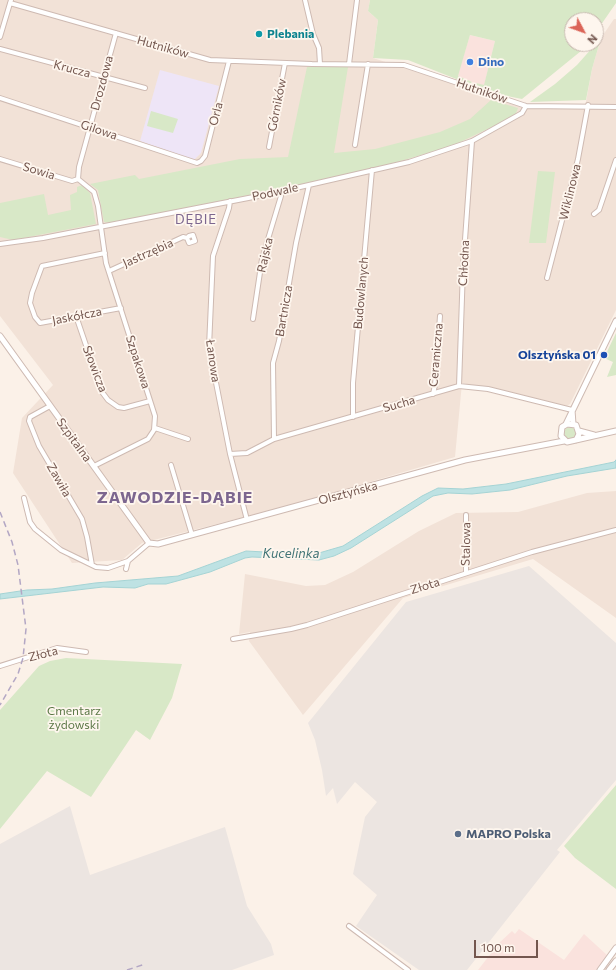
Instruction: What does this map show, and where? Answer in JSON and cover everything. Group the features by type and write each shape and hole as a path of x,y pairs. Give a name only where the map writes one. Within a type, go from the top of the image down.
{"street":[{"path":"305,0 313,34 319,48 320,64"},
{"path":"349,64 357,0"},
{"path":"0,38 11,2"},
{"name":"Hutników","path":"11,2 210,60 404,65 526,106 588,105 616,107"},
{"name":"Drozdowa","path":"78,179 79,167 116,33"},
{"name":"Krucza","path":"0,49 145,88"},
{"name":"Orla","path":"197,163 205,156 229,61"},
{"name":"Górników","path":"269,147 285,63"},
{"path":"354,145 368,64"},
{"name":"Gilowa","path":"0,98 197,163"},
{"name":"Wiklinowa","path":"547,278 578,159 588,105"},
{"name":"Podwale","path":"0,244 43,238 280,192 409,162 472,141 522,113 526,106"},
{"name":"Chłodna","path":"459,386 463,268 472,141"},
{"name":"Sowia","path":"0,159 72,181 78,179"},
{"path":"594,214 599,210 616,160"},
{"name":"Budowlanych","path":"353,417 352,383 372,170"},
{"name":"Szpakowa","path":"78,179 94,192 102,226 109,271 155,416 155,428"},
{"name":"Bartnicza","path":"274,439 272,363 279,341 296,243 309,185"},
{"name":"Rajska","path":"253,319 262,259 280,192"},
{"name":"Łanowa","path":"230,202 230,208 213,256 211,274 209,348 230,454 247,520"},
{"name":"Jastrzębia","path":"109,271 183,237 187,238"},
{"name":"Podwale","path":"0,241 11,243"},
{"name":"Jaskółcza","path":"105,253 42,266 30,303 34,317 40,323 120,308"},
{"name":"Słowicza","path":"76,316 102,392 108,400 118,407 124,408 150,401"},
{"name":"Ceramiczna","path":"433,394 440,316"},
{"path":"616,321 566,424 562,427 560,433 564,441 571,442 616,431"},
{"name":"Szpitalna","path":"0,336 149,543"},
{"name":"Sucha","path":"230,454 247,453 274,439 459,386 488,389 572,410"},
{"name":"Zawiła","path":"50,406 30,417 29,421 39,446 82,519 88,537 92,565"},
{"path":"572,410 573,424 579,431 595,435"},
{"path":"566,424 573,424"},
{"path":"94,466 148,439 155,428 188,439"},
{"path":"576,440 579,431"},
{"name":"Olsztyńska","path":"548,443 560,433"},
{"name":"Olsztyńska","path":"149,543 158,544 471,459 564,441"},
{"path":"171,465 192,535"},
{"path":"24,498 30,522 35,529 62,550 86,564 108,568 128,561 149,543"},
{"name":"Stalowa","path":"466,515 466,573"},
{"name":"Złota","path":"233,638 302,626 532,552 616,530"},
{"path":"126,569 128,561"},
{"name":"Złota","path":"0,666 57,648 86,652"},
{"path":"349,926 408,970"},
{"path":"600,970 616,948"},
{"path":"609,970 616,961"}],"shaded area":[{"path":"0,0 370,0 368,11 378,20 373,58 532,109 585,107 592,69 597,52 604,52 604,34 614,19 616,19 616,310 570,404 567,406 462,383 455,457 284,507 142,543 122,560 72,563 13,473 22,418 53,385 0,316"},
{"path":"470,35 495,41 484,86 457,77"},
{"path":"160,70 219,86 201,153 194,160 140,141"},
{"path":"616,491 616,618 533,559 403,598 303,715 249,641 250,632 239,634 245,574 306,586 325,585 353,572 419,531 456,513 518,512 587,493"},
{"path":"529,566 616,643 616,780 557,850 560,852 467,970 419,970 356,926 377,895 353,874 365,817 377,802 355,782 337,804 333,788 326,796 315,740 308,723 406,602"},
{"path":"70,806 90,875 225,827 247,906 271,944 274,955 232,970 0,970 0,844"},
{"path":"519,929 564,960 584,934 607,955 596,970 478,970 499,943 512,931 515,934"}],"green space":[{"path":"370,0 616,0 616,3 604,20 604,12 564,12 564,52 580,52 522,99 502,95 476,85 476,83 484,85 495,41 470,35 458,76 472,82 469,84 408,60 373,58 378,20 368,11"},
{"path":"589,52 597,52 586,100 530,102 555,84 577,65"},
{"path":"307,67 348,67 334,153 375,149 440,132 470,119 491,100 518,108 515,116 454,145 391,164 298,185 111,223 104,222 98,190 90,184 135,175 139,179 240,159 288,157"},
{"path":"151,111 178,119 173,133 147,126"},
{"path":"538,171 555,172 546,243 529,243"},
{"path":"82,185 90,193 96,224 13,240 0,237 0,203 44,194 48,215 71,210 70,195 77,192 77,187"},
{"path":"616,333 616,375 607,377 613,362 604,358"},
{"path":"568,427 572,427 576,433 572,439 568,439 564,435 564,431"},
{"name":"Cmentarz żydowski","path":"66,658 182,664 172,698 150,740 136,730 91,797 47,771 0,829 0,710 39,666 50,661"},
{"path":"616,785 616,889 575,858 564,846"}],"water":[{"name":"Kucelinka","path":"616,460 616,468 567,476 510,490 472,494 448,493 433,496 351,548 334,556 319,560 252,557 245,558 210,572 166,584 148,584 135,588 103,587 0,599 0,594 27,590 52,589 95,583 178,576 246,551 303,554 319,553 343,546 422,496 438,488 463,489 506,484 614,462"}],"railway":[{"path":"0,512 12,542 18,565 26,629 23,658 18,674 0,705"},
{"path":"127,970 145,964"}],"place":[{"name":"Plebania","path":"259,34"},
{"name":"Dino","path":"470,62"},
{"name":"Olsztyńska 01","path":"604,355"},
{"name":"MAPRO Polska","path":"458,834"}],"district":[{"name":"DĘBIE","path":"196,220"},
{"name":"ZAWODZIE-DĄBIE","path":"175,498"}]}
